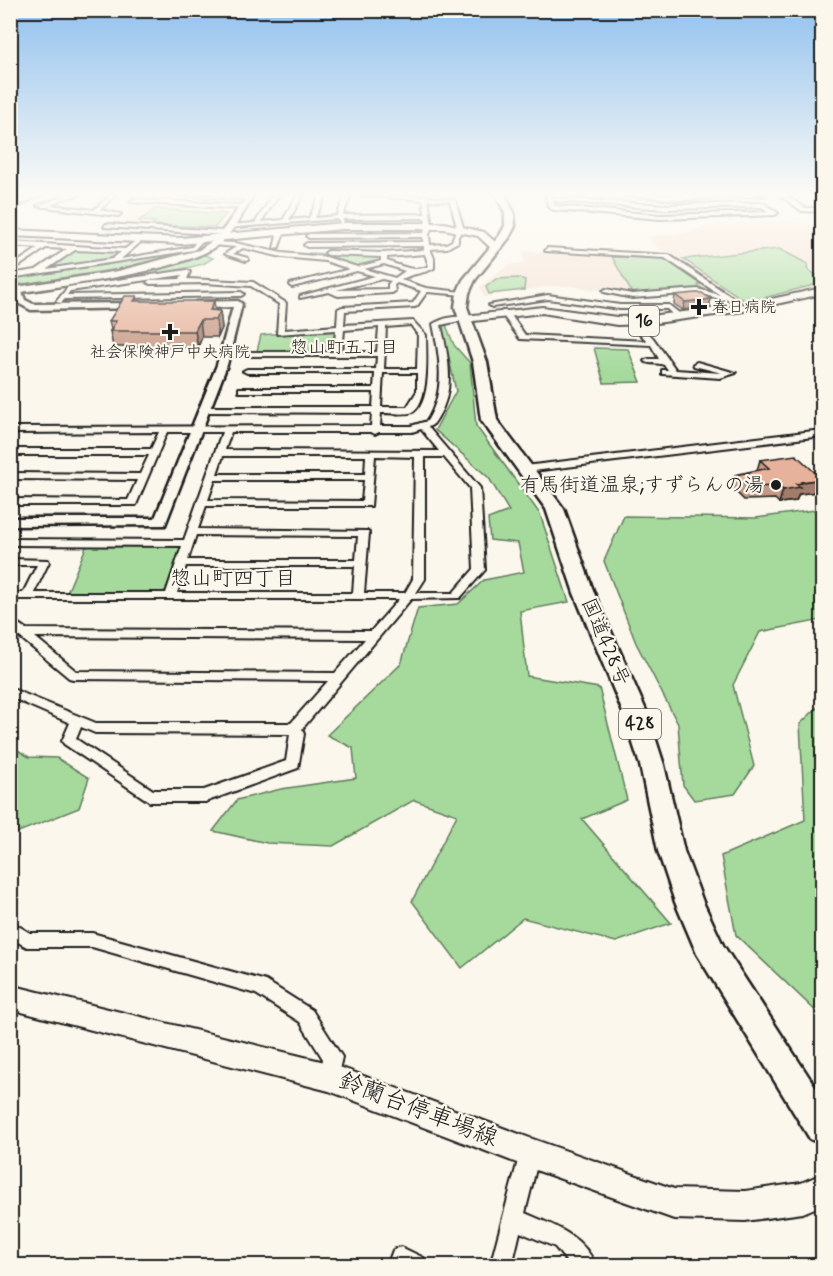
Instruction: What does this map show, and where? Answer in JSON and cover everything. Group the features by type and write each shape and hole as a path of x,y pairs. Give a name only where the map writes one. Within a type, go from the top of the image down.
{"highway":[{"path":"462,294 470,276 491,255"},
{"name":"国道428号","path":"462,294 461,308 482,369 489,420 560,520 584,593 636,715 652,765 671,851 689,902 712,954 822,1127"}],"main road":[{"name":"16","path":"465,319 505,313 520,306 617,321 633,321 680,317 739,304 822,291"},
{"name":"鈴蘭台停車場線","path":"10,997 329,1077 530,1153 674,1204 745,1206 803,1198 822,1189"}],"street":[{"path":"10,270 33,255"},
{"path":"38,272 63,255"},
{"path":"114,261 122,255"},
{"path":"10,276 154,255"},
{"path":"189,255 135,269 14,291 21,301 31,307 54,308 138,306 239,299"},
{"path":"230,255 246,259"},
{"path":"313,255 425,290 462,294"},
{"path":"333,255 384,259 410,271 426,271 432,267 430,255"},
{"path":"292,285 361,269 401,255"},
{"path":"638,255 667,256 739,304"},
{"path":"329,290 338,294 392,291 391,284 410,271"},
{"path":"10,522 160,522 225,354 244,283 258,276"},
{"path":"302,297 381,277"},
{"path":"54,308 68,289 150,280 182,282 206,278 253,284 283,303 280,332 413,323 422,335 421,391 410,410 204,410"},
{"path":"138,306 150,280"},
{"path":"561,299 571,289"},
{"path":"338,354 341,307 415,305 425,290"},
{"path":"606,291 632,296 698,291 739,304"},
{"path":"62,297 142,296 239,299"},
{"path":"492,305 520,306 548,297 621,305 669,307 680,317"},
{"path":"10,302 21,301"},
{"path":"505,313 523,337 651,343"},
{"path":"10,430 375,431 405,430 423,426 430,423 435,416 445,393 443,350 437,324 447,320 465,319"},
{"path":"633,321 643,329 664,361"},
{"path":"375,431 383,324"},
{"path":"225,354 380,354"},
{"path":"236,410 253,354"},
{"path":"648,362 664,361 669,364 669,372 720,376 732,373 698,364"},
{"path":"248,371 421,371"},
{"path":"696,375 697,385"},
{"path":"242,390 378,390"},
{"path":"10,596 456,596 480,570 476,488 423,426"},
{"path":"10,502 132,503 164,430"},
{"path":"170,596 227,430"},
{"path":"525,469 822,433"},
{"path":"10,452 154,452"},
{"path":"220,453 445,454"},
{"path":"203,503 367,504 371,454"},
{"path":"10,692 95,728 295,728 408,596 419,579 420,454"},
{"path":"10,476 144,477"},
{"path":"212,477 369,477"},
{"path":"193,532 364,533 358,597"},
{"path":"10,542 189,543"},
{"path":"10,562 44,562 27,596"},
{"path":"182,563 361,563"},
{"path":"10,622 74,675 339,676"},
{"path":"24,633 374,635"},
{"path":"77,721 69,741 150,796 205,796 293,764 297,734 295,728"},
{"path":"10,928 27,940 92,940 260,987 306,1016 333,1057 329,1077"},
{"path":"501,1266 530,1153"},
{"path":"513,1218 562,1240 583,1265"}],"shaded area":[{"path":"523,255 666,258 720,295 701,290 632,294 606,289 604,291 571,286 551,286 484,297 480,287 510,264 524,264"},
{"path":"669,255 822,255 822,287 749,304 742,303"}],"green space":[{"path":"67,255 118,255 113,260 45,269"},
{"path":"161,255 185,255 81,278 11,289 11,278"},
{"path":"199,255 213,258 203,264 174,271 51,287"},
{"path":"726,255 790,255 808,264 807,269 822,279 822,283 747,302 683,259"},
{"path":"310,256 381,256 380,262 359,268 327,258"},
{"path":"612,257 665,258 702,284 698,285 704,290 632,293"},
{"path":"496,279 525,280 524,290 489,294 486,287"},
{"path":"446,325 454,345 470,363 476,426 540,514 569,602 520,611 527,676 599,688 627,800 582,819 671,923 616,942 523,918 462,968 412,901 457,815 414,800 333,846 267,843 213,831 237,800 281,789 356,778 353,748 327,735 401,664 418,608 458,604 484,580 524,572 518,543 490,540 488,519 509,511 489,478 435,430 456,391 442,326"},
{"path":"334,329 338,331 334,352 331,353 257,351 261,335"},
{"path":"594,348 628,349 641,382 604,383"},
{"path":"822,509 822,620 760,632 733,685 754,766 735,794 694,800 683,785 678,724 636,643 604,561 624,516 756,518"},
{"path":"92,545 180,545 183,549 169,589 161,593 67,593 86,547"},
{"path":"822,703 822,1017 736,935 721,856 805,820 800,724"},
{"path":"11,746 29,757 57,758 89,778 79,808 11,835"}],"building":[{"path":"702,293 711,299 685,302 675,295"},
{"path":"125,296 137,296 134,301 214,301 210,310 220,311 216,320 200,320 195,331 110,331 116,321 109,321"},
{"path":"796,455 822,479 801,482 796,484 800,487 783,490 779,486 748,487 735,475 769,468 760,460"}],"place":[{"name":"春日病院","path":"699,307"},
{"name":"社会保険神戸中央病院","path":"170,332"},
{"name":"有馬街道温泉;すずらんの湯","path":"776,485"}],"district":[{"name":"惣山町五丁目","path":"344,348"},
{"name":"惣山町四丁目","path":"233,579"}]}
